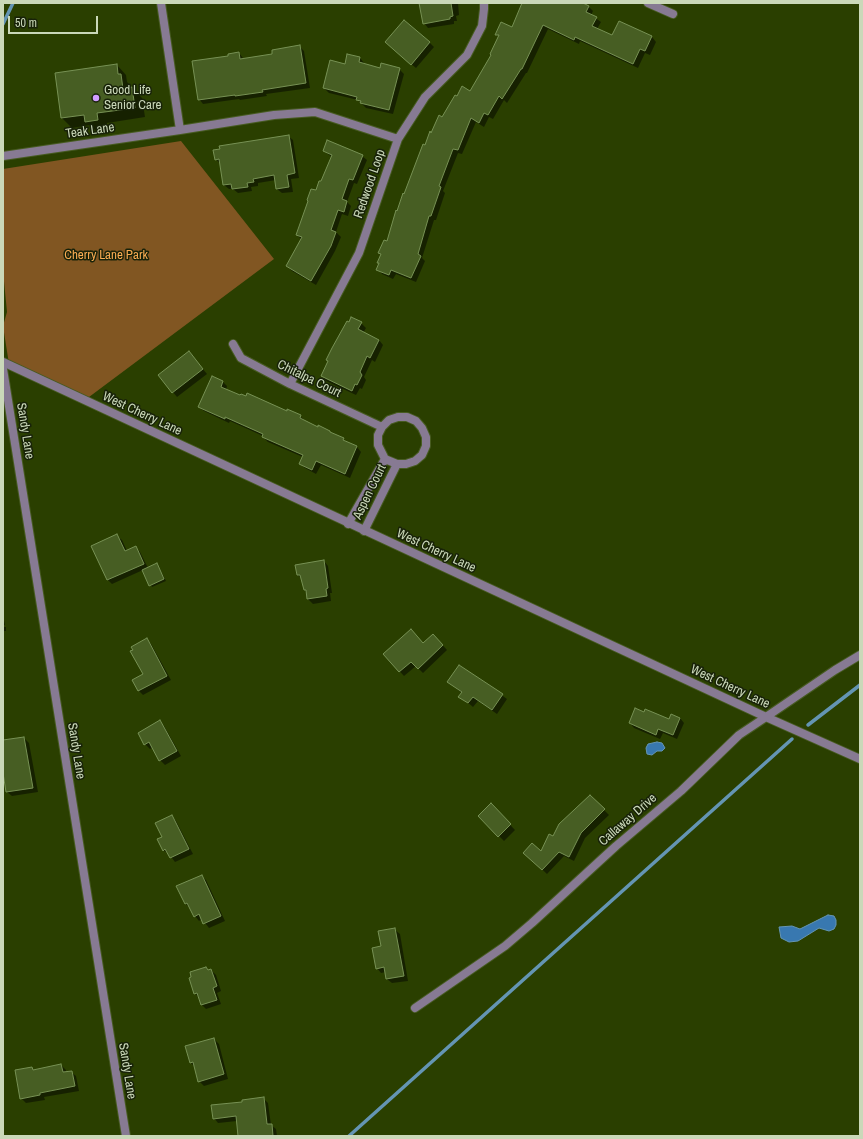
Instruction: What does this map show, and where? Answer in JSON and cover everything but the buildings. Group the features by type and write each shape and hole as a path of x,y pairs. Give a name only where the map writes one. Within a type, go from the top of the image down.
{"street":[{"path":"161,3 180,130"},
{"name":"Redwood Loop","path":"290,384 359,253 398,139 426,97 467,55 482,26 484,3"},
{"path":"648,3 673,14"},
{"name":"Teak Lane","path":"3,156 274,115 316,112 398,139"},
{"name":"Chitalpa Court","path":"233,344 241,358 290,384 382,427"},
{"name":"West Cherry Lane","path":"3,362 348,524 860,759"},
{"name":"Sandy Lane","path":"3,369 126,1136"},
{"name":"Aspen Court","path":"398,417 407,417 416,421 426,436 426,446 422,455 415,461 406,464 397,464 385,459 378,445 378,435 382,427 389,420 398,417"},
{"name":"Aspen Court","path":"348,524 385,459"},
{"name":"Aspen Court","path":"364,531 397,464"},
{"name":"Callaway Drive","path":"415,1008 485,960 521,932 616,846 681,791 739,735 835,670 860,655"}],"green space":[{"name":"Cherry Lane Park","path":"181,141 274,259 85,400 9,364 3,326 7,312 3,271 3,169"}],"water":[{"path":"657,742 662,743 665,748 662,751 657,751 652,755 647,754 646,748 648,744"},
{"path":"828,915 834,916 836,920 834,929 829,931 819,928 798,941 789,942 781,938 779,927 792,926 800,929"}],"waterway":[{"path":"3,24 13,3"},
{"path":"808,725 860,685"},
{"path":"349,1136 792,739"}],"place":[{"name":"Good Life Senior Care","path":"96,98"}]}
